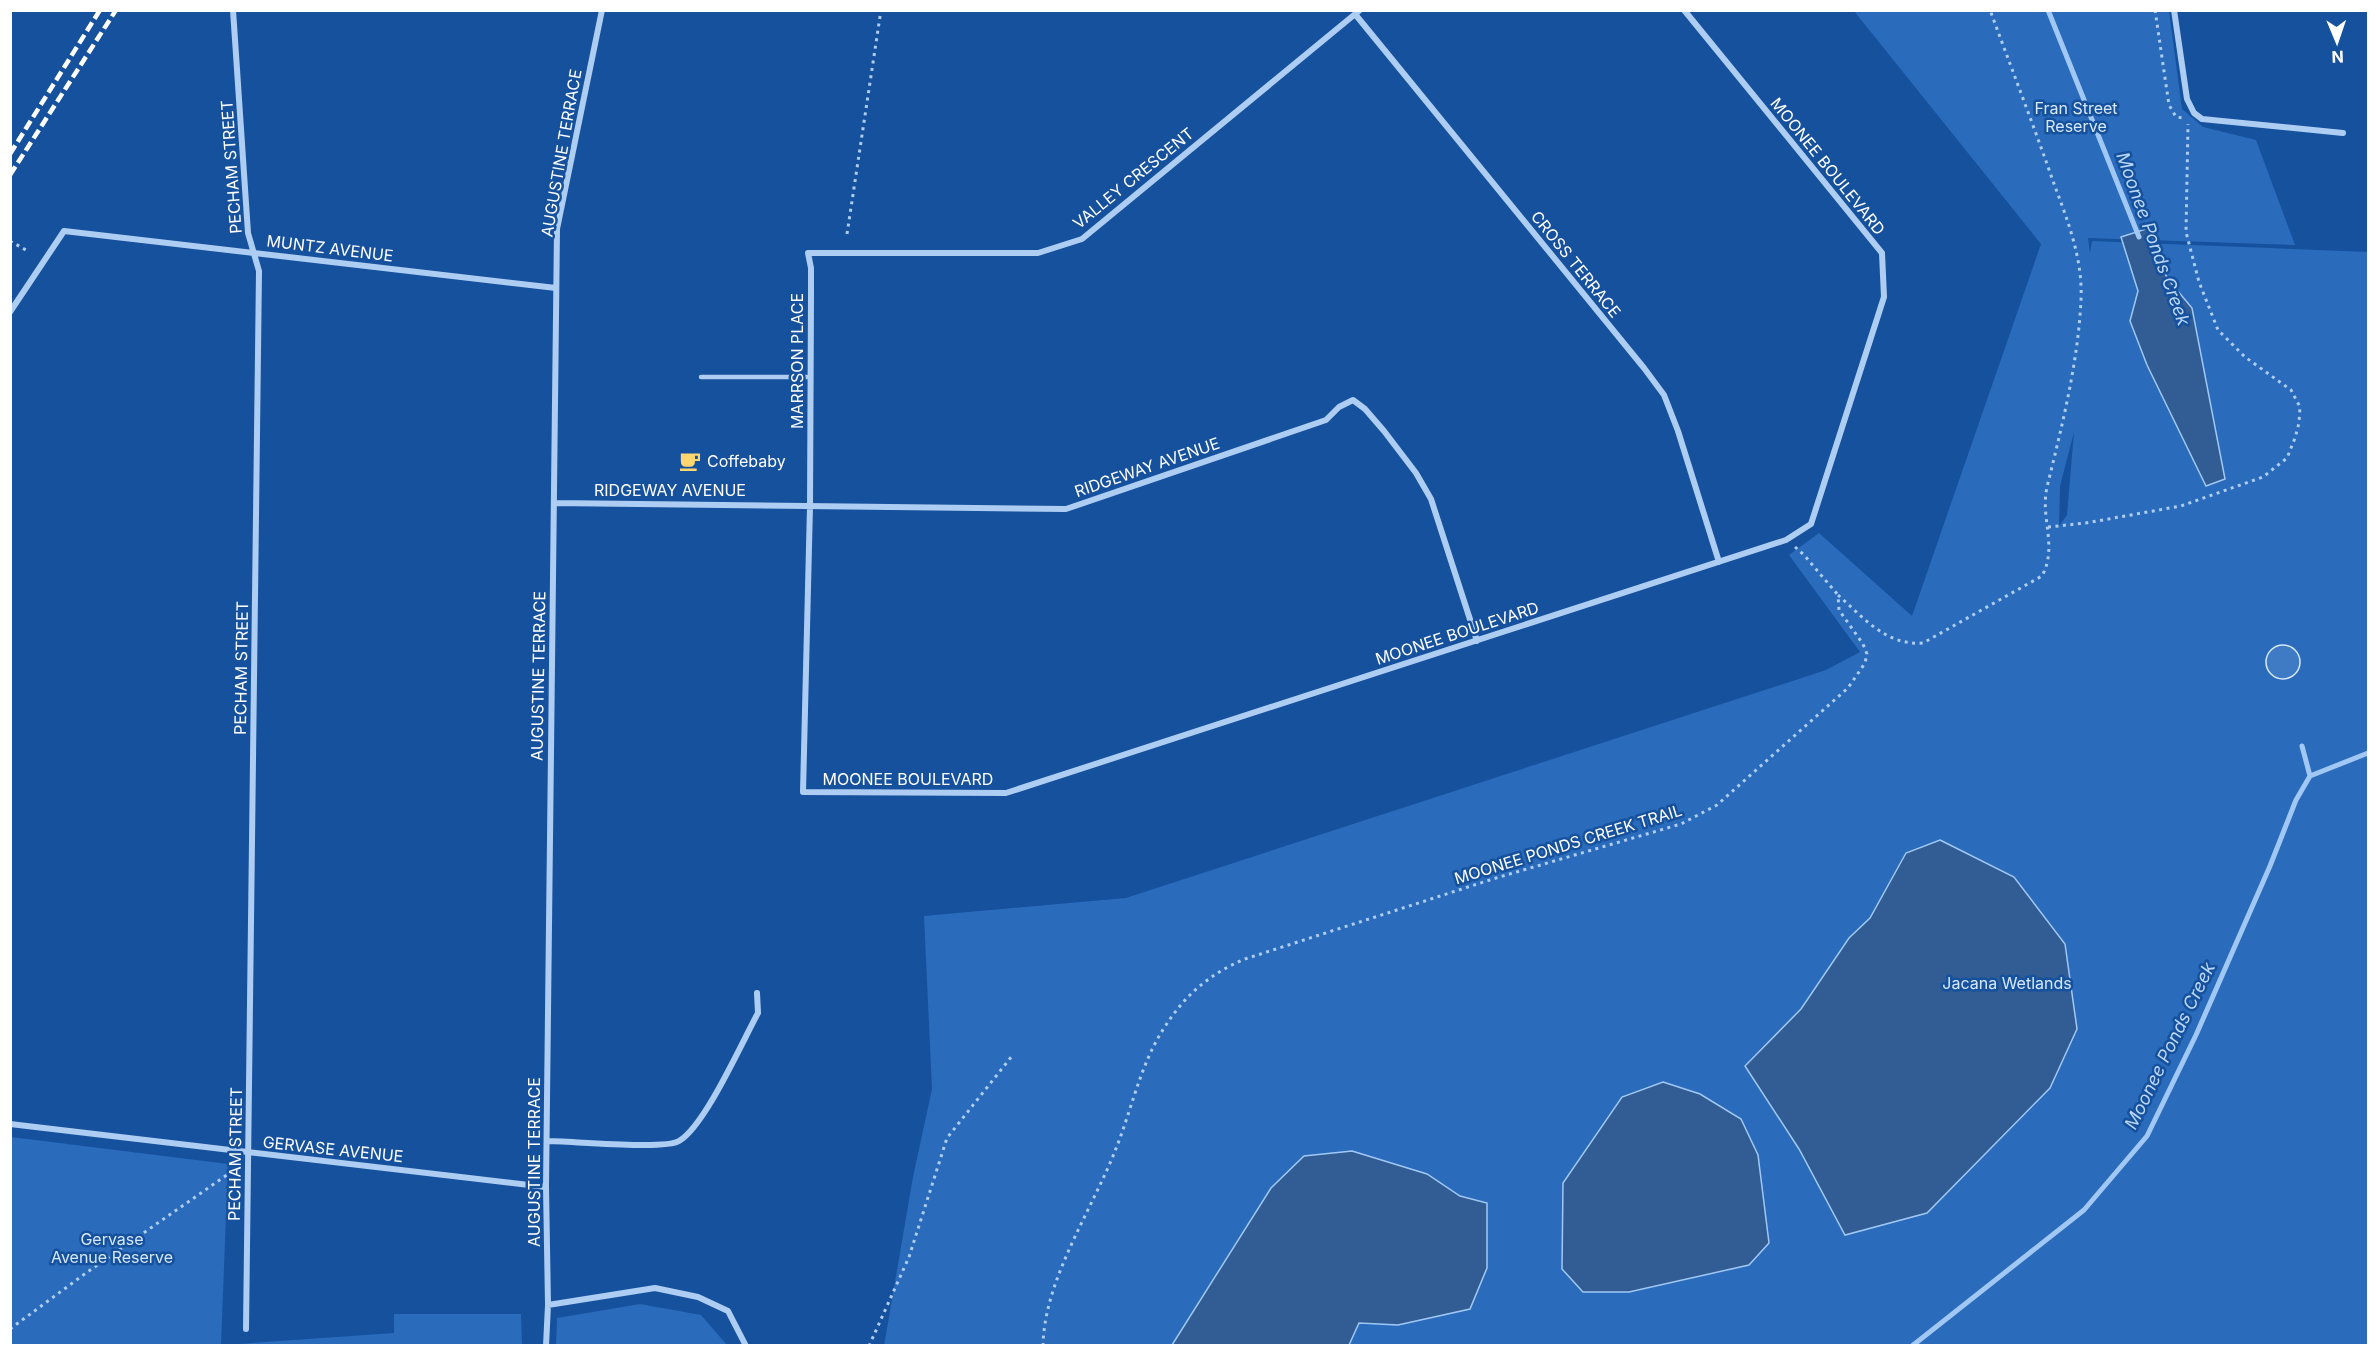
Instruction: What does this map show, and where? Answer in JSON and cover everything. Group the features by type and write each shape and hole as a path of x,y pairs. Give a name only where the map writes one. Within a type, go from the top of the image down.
{"street":[{"name":"PECHAM STREET","path":"233,10 248,233 259,263 246,1329"},
{"name":"AUGUSTINE TERRACE","path":"546,1346 557,229 602,10"},
{"name":"MOONEE BOULEVARD","path":"810,506 803,792 1006,794 1786,540 1811,524 1884,297 1882,253 1684,10"},
{"path":"2174,10 2187,99 2194,113 2202,119 2343,133"},
{"name":"CROSS TERRACE","path":"1358,13 1664,395 1678,430 1719,562"},
{"name":"VALLEY CRESCENT","path":"808,253 1038,253 1082,239 1358,13"},
{"name":"MUNTZ AVENUE","path":"10,312 64,231 556,288"},
{"name":"MARRSON PLACE","path":"808,253 811,268 810,506"},
{"name":"RIDGEWAY AVENUE","path":"554,503 1066,509 1326,420 1339,407 1353,400 1365,409 1384,432 1416,473 1431,499 1477,641"},
{"path":"547,1141 649,1145 678,1142 698,1124 758,1013 757,993"},
{"name":"GERVASE AVENUE","path":"10,1124 546,1187"},
{"path":"548,1305 655,1288 698,1297 728,1311 746,1346"}],"lane":[{"path":"701,377 810,377"}],"path":[{"path":"847,234 881,10"},
{"path":"1804,555 1838,595 1883,635 1909,644 1923,643 2042,576 2049,564 2047,490 2062,427 2071,375 2081,299 2080,275 2074,241 2040,142 1990,10"},
{"path":"2048,526 2086,523 2181,506 2263,477 2287,458 2299,423 2300,407 2291,390 2245,357 2218,330 2199,282 2186,232 2188,118 2176,117 2169,105 2155,10"},
{"path":"10,241 26,250"},
{"name":"MOONEE PONDS CREEK TRAIL","path":"1043,1346 1046,1308 1117,1146 1146,1063 1167,1023 1186,998 1205,980 1225,967 1245,959 1496,878 1681,824 1718,805 1840,696 1865,663 1867,654 1863,644 1839,610 1838,595"},
{"path":"869,1346 909,1257 947,1138 1012,1056"},
{"path":"10,1329 234,1170"}],"green space":[{"name":"Jacana Wetlands","path":"1854,11 2169,11 2182,109 2203,127 2256,140 2295,245 2088,238 2090,253 2092,241 2368,252 2368,1345 884,1346 913,1177 932,1089 924,916 1126,898 1826,670 1860,652 1789,555 1819,533 1912,616 2041,244","holes":["2074,432 2067,515 2059,526 2060,486"]},
{"name":"Gervase Avenue Reserve","path":"11,1137 228,1164 221,1345 11,1345"},
{"path":"640,1304 701,1315 727,1345 556,1345 557,1318"},
{"path":"394,1314 521,1314 522,1345 223,1345 394,1333"}],"shaded area":[{"path":"2149,228 2167,278 2192,308 2225,479 2206,486 2147,365 2130,321 2138,291 2121,237"},
{"path":"1940,840 2014,877 2065,944 2077,1029 2050,1088 1927,1213 1845,1235 1799,1149 1745,1066 1801,1009 1849,938 1870,918 1906,853"},
{"path":"1663,1082 1700,1094 1741,1119 1758,1155 1769,1243 1749,1265 1629,1292 1583,1292 1562,1269 1563,1183 1622,1097"},
{"path":"1352,1151 1427,1174 1460,1196 1487,1203 1487,1268 1470,1309 1398,1325 1359,1323 1349,1345 1172,1345 1271,1188 1304,1156"}],"building":[{"path":"2283,645 2295,650 2300,662 2295,674 2283,679 2271,674 2266,662 2271,650"}],"waterway":[{"name":"Moonee Ponds Creek","path":"2048,10 2139,237"},
{"name":"Moonee Ponds Creek","path":"1912,1346 2084,1210 2147,1136 2196,1035 2270,866 2296,800 2310,776 2302,746"},
{"path":"2310,776 2368,753"}],"railway":[{"path":"10,154 100,10"},
{"path":"10,175 116,10"}],"place":[{"name":"Coffebaby","path":"690,461"}],"park label":[{"name":"Fran Street Reserve","path":"2076,117"}]}
